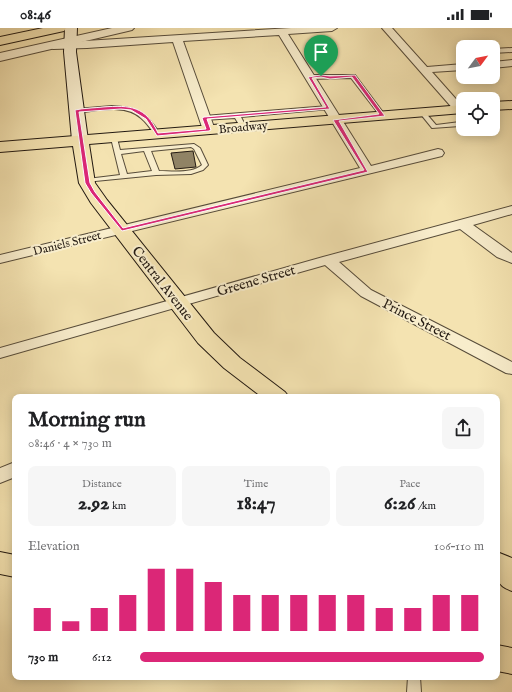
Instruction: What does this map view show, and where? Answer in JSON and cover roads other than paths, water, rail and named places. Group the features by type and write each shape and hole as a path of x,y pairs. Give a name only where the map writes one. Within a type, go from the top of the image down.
{"main road":[{"path":"0,32 19,28"},
{"path":"0,41 68,35"},
{"name":"Central Avenue","path":"68,35 80,140 87,181 92,192 178,302 218,350 271,394"},
{"path":"500,106 512,105"},
{"name":"Broadway","path":"0,147 80,140 116,145 157,134 189,139 206,124 332,114 382,116 456,109"},
{"path":"0,563 12,565"},
{"path":"500,659 512,661"}],"street":[{"path":"0,57 53,46 68,35 128,28"},
{"path":"68,35 178,39 332,28"},
{"path":"387,28 456,104"},
{"path":"282,32 367,170"},
{"path":"178,39 206,124"},
{"path":"500,64 512,63"},
{"path":"424,70 456,68"},
{"name":"Daniels Street","path":"0,259 438,153"},
{"name":"Greene Street","path":"0,353 328,260 512,210"},
{"path":"461,223 502,254 512,259"},
{"name":"Prince Street","path":"328,260 366,293 512,369"},
{"path":"0,476 12,470"}],"lane":[{"path":"500,51 512,50"},
{"path":"310,77 353,76 382,116"},
{"path":"76,111 121,107 132,108 147,118 157,134"},
{"path":"422,112 434,127 456,124"},
{"path":"87,181 124,177 156,173 191,172 202,169 206,165 202,155 189,139 148,150 116,145 124,177"},
{"path":"148,150 156,173"},
{"path":"414,680 414,692"}]}
